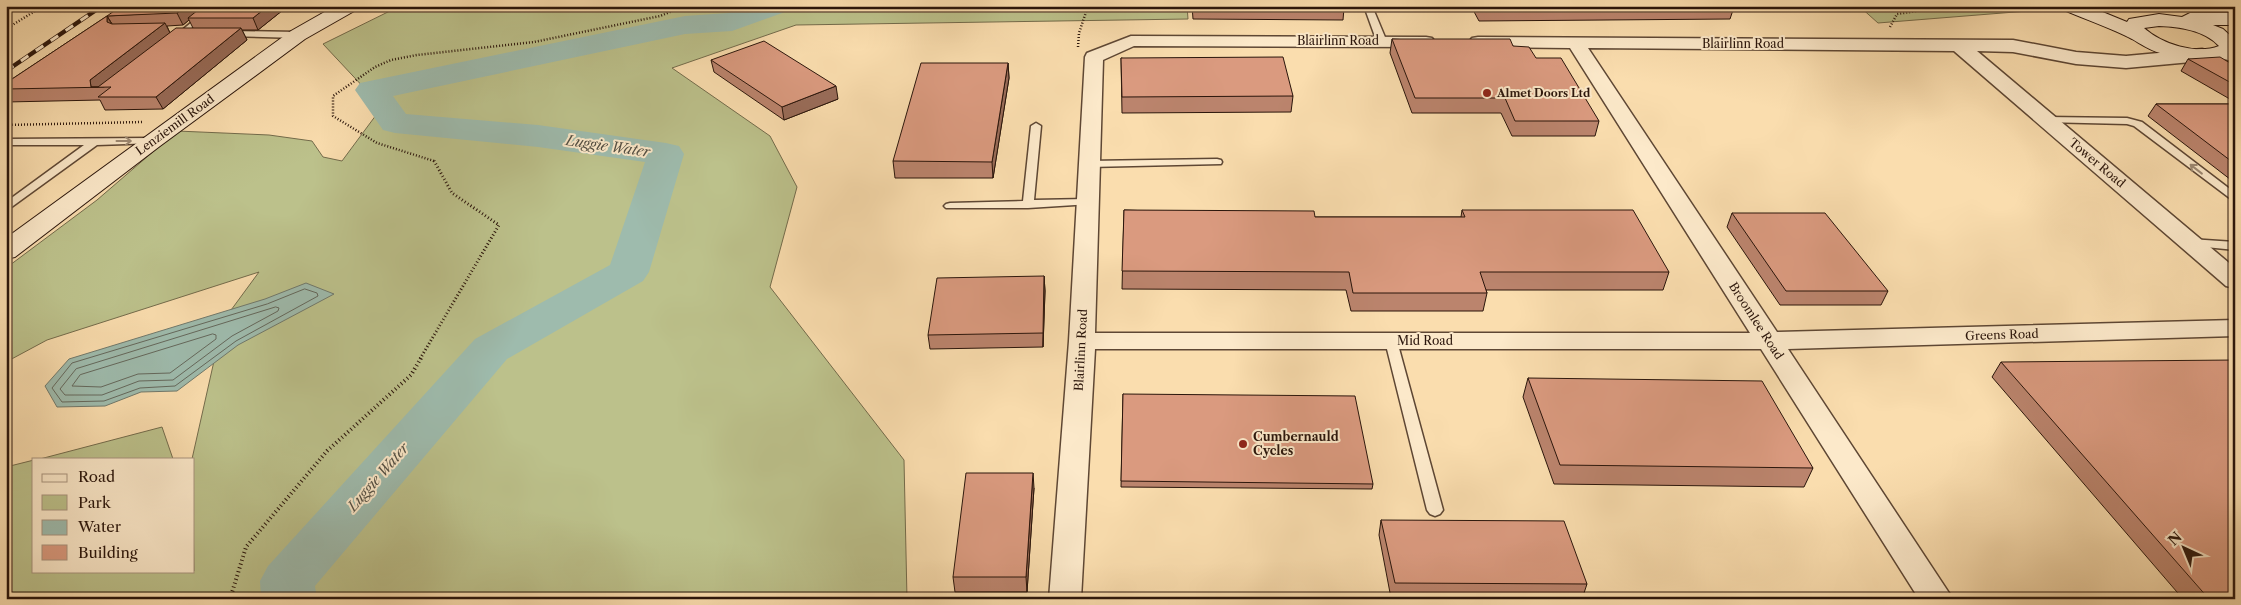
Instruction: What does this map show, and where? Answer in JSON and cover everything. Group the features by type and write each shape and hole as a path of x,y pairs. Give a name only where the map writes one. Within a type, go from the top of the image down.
{"main road":[{"name":"Lenziemill Road","path":"6,251 152,141 298,35 349,6"},
{"path":"2071,6 2165,48 2223,47"},
{"path":"2087,6 2200,28 2223,47"},
{"path":"2140,36 2134,30 2136,24 2160,20 2235,20"}],"street":[{"path":"2126,62 2139,56 2145,46 2140,36"},
{"name":"Blairlinn Road","path":"1065,599 1082,341 1094,58 1131,41 1575,42 2013,46 2076,58 2126,62 2223,47"},
{"name":"Broomlee Road","path":"1575,42 1937,599"},
{"name":"Tower Road","path":"1958,45 2235,281"},
{"name":"Greens Road","path":"1769,341 2235,328"},
{"name":"Mid Road","path":"1082,341 1769,341"}],"lane":[{"path":"167,46 217,6"},
{"path":"1368,6 1382,42"},
{"path":"168,30 200,34"},
{"path":"219,34 298,35"},
{"path":"2046,120 2127,121 2138,124 2235,199"},
{"path":"1028,205 1036,126"},
{"path":"6,208 95,141"},
{"path":"6,142 152,141"},
{"path":"1089,164 1217,162"},
{"path":"950,206 1087,202"},
{"path":"2190,243 2235,246"},
{"path":"1391,341 1435,510"}],"path":[{"path":"6,29 44,6"},
{"path":"230,599 246,547 327,451 411,375 499,225 452,193 433,158 377,143 333,116 333,96 375,67 391,60 534,42 660,16 685,6"},
{"path":"1088,6 1079,33 1078,52 1094,58"},
{"path":"1894,45 1890,24 1897,14 1950,6"},
{"path":"6,125 179,122"}],"green space":[{"path":"400,6 1187,6 1188,19 796,25 672,68 770,136 797,187 770,287 904,460 907,599 6,599 6,467 32,460 32,572 195,572 195,458 192,458 223,321 259,272 47,340 6,362 6,268 97,200 177,131 269,135 312,141 323,157 342,161 382,107 323,44"},
{"path":"1859,6 2043,6 2040,10 1878,23"},
{"path":"162,427 173,458 44,458"}],"water":[{"path":"306,283 334,294 238,345 177,391 141,392 105,406 57,407 45,386 69,359 265,299"}],"building":[{"path":"121,6 187,6 177,13 107,16"},
{"path":"203,6 268,6 253,18 188,18"},
{"path":"1344,6 1344,8 1194,7"},
{"path":"1480,6 1733,6 1734,7 1482,9"},
{"path":"107,16 107,22 112,24 165,23 90,80 91,87 98,87 176,28 241,28 156,97 98,97 111,87 6,89 6,83"},
{"name":"Almet Doors Ltd","path":"1392,39 1510,39 1513,46 1529,47 1536,58 1561,58 1599,121 1515,121 1505,98 1415,98"},
{"path":"764,41 836,86 782,107 711,60"},
{"path":"1283,57 1293,96 1122,97 1121,58"},
{"path":"2220,57 2235,66 2235,85 2188,59"},
{"path":"921,63 1008,63 992,162 893,161"},
{"path":"2156,104 2235,104 2235,164"},
{"path":"1124,210 1314,211 1315,217 1465,217 1462,210 1633,210 1669,272 1480,272 1487,293 1353,293 1349,272 1122,271"},
{"path":"1732,213 1825,213 1888,291 1786,291"},
{"path":"1044,276 1043,333 928,335 937,278"},
{"path":"2235,360 2235,599 2209,599 2001,362"},
{"path":"1528,378 1762,381 1813,468 1560,465"},
{"name":"Cumbernauld Cycles","path":"1123,394 1355,396 1373,484 1121,481"},
{"path":"966,473 1033,473 1026,577 953,577"},
{"path":"1381,520 1564,521 1587,584 1395,583"}],"waterway":[{"name":"Luggie Water","path":"289,599 287,581 491,349 628,272 666,154 538,136 395,123 372,90 685,25 732,22 775,6"}],"railway":[{"path":"6,71 102,6"}],"place":[{"name":"Almet Doors Ltd","path":"1487,93"},
{"name":"Cumbernauld Cycles","path":"1243,444"}]}
